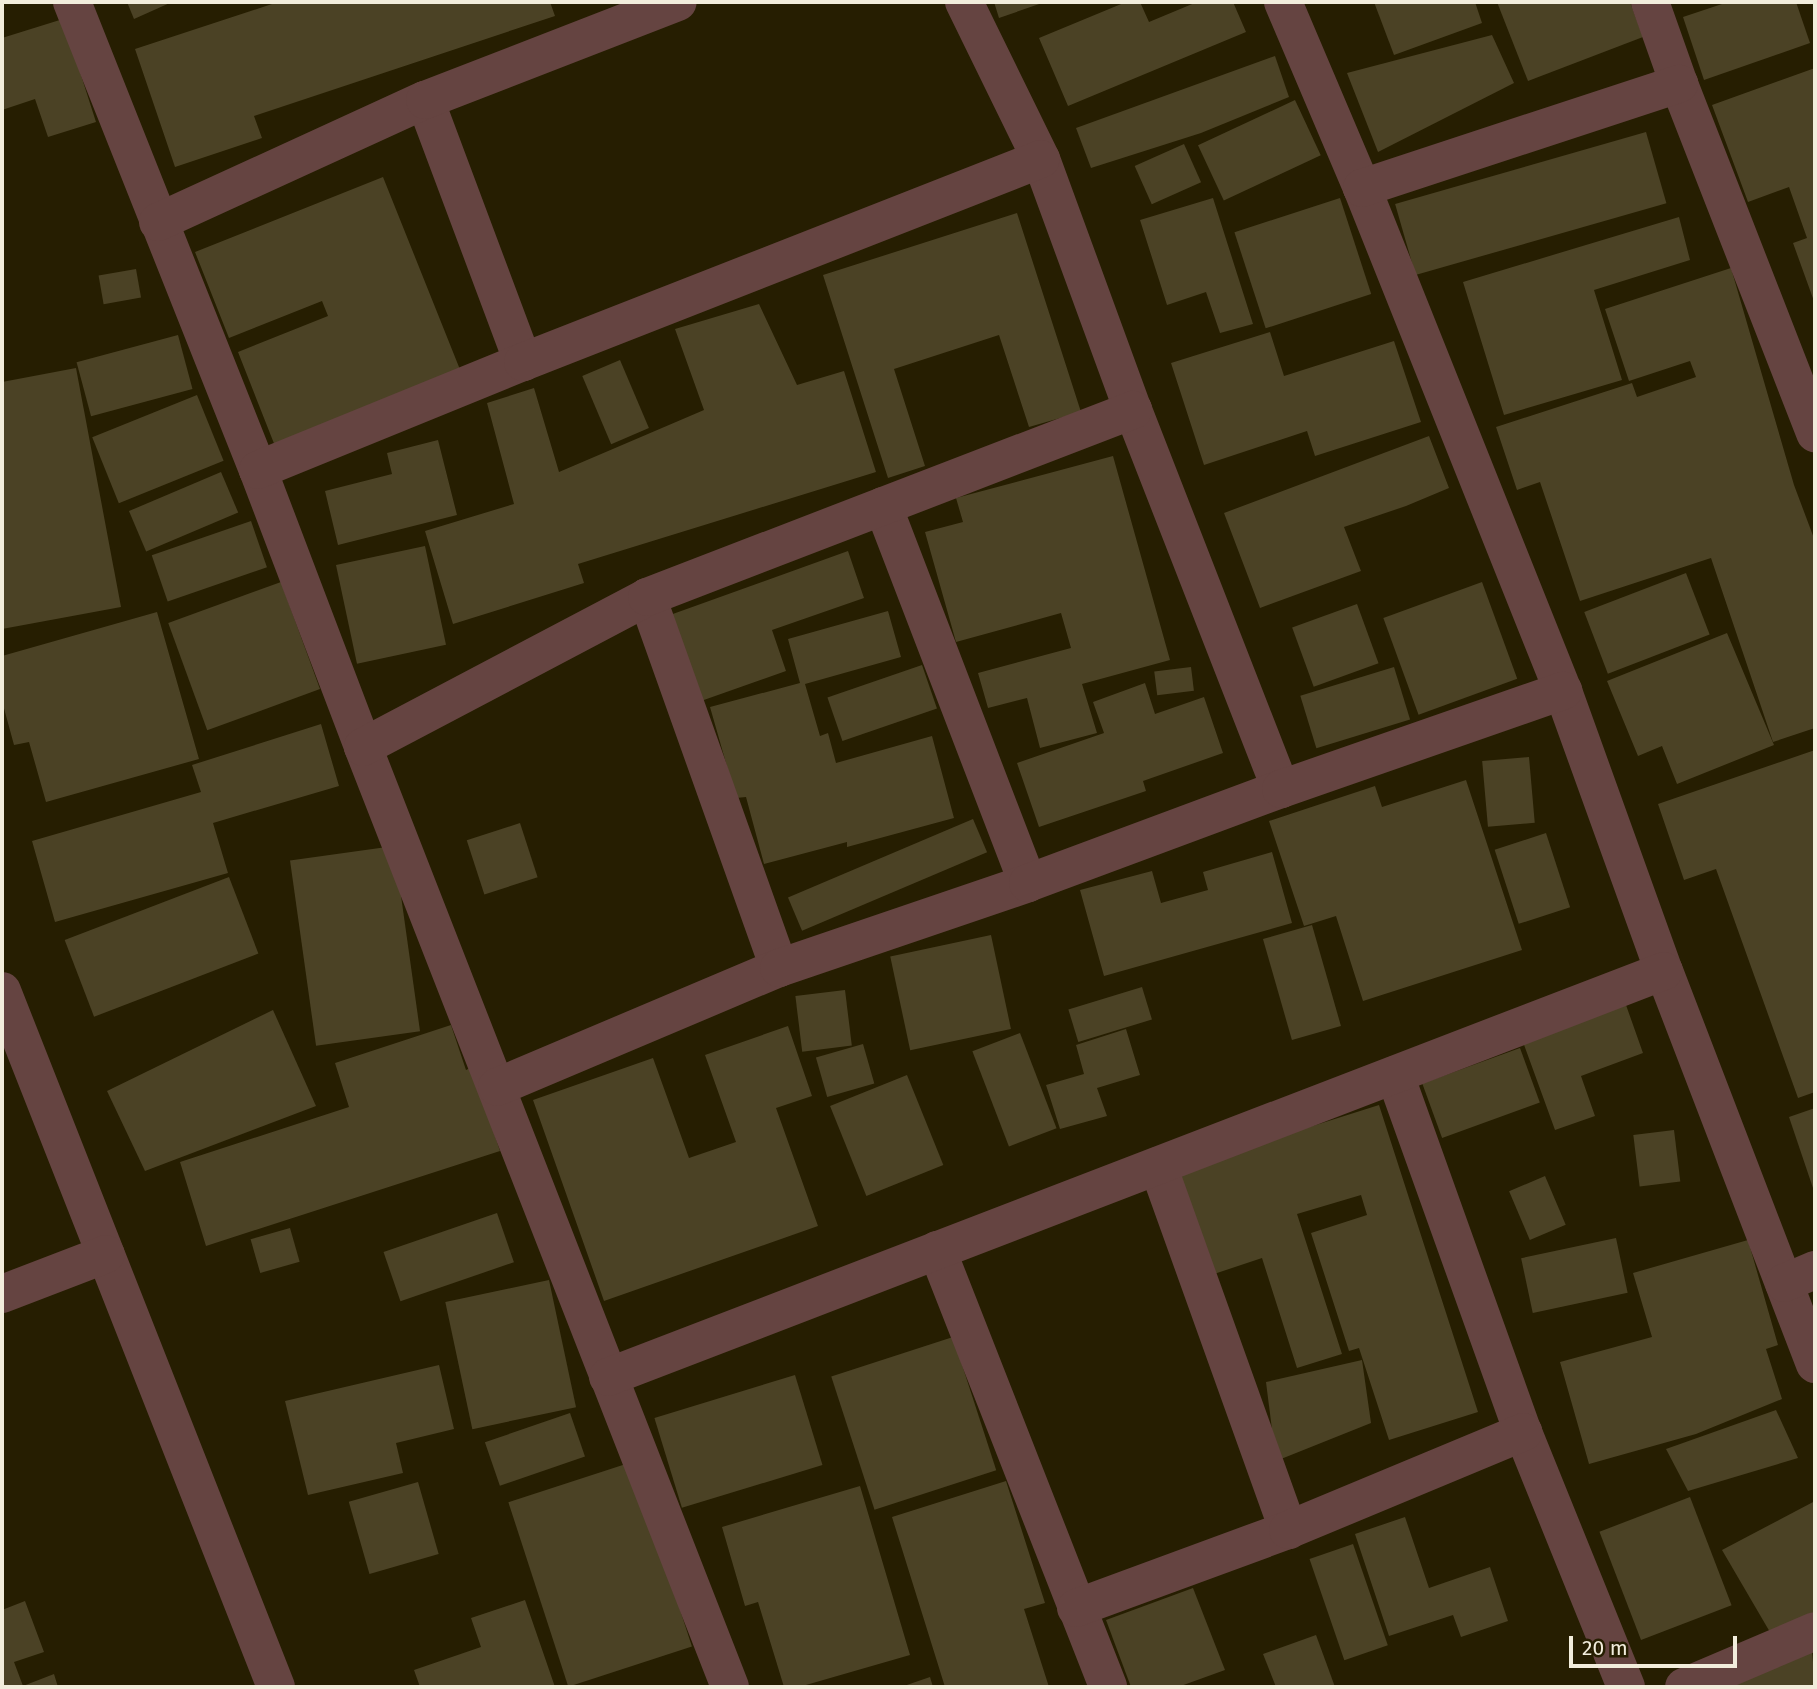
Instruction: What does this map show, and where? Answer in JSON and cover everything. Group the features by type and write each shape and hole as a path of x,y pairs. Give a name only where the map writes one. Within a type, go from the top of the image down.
{"street":[{"path":"72,2 258,470 362,747 730,1687"},
{"path":"158,222 425,100 678,2"},
{"path":"964,2 1041,159 1133,410 1281,789"},
{"path":"1283,2 1362,188 1563,691 1664,971 1800,1277 1815,1364"},
{"path":"1650,2 1679,84 1815,433"},
{"path":"1362,188 1679,84"},
{"path":"425,100 523,362"},
{"path":"258,470 523,362 1041,159"},
{"path":"362,747 647,597 1133,410"},
{"path":"883,506 1028,883"},
{"path":"647,597 779,968"},
{"path":"497,1087 779,968 1028,883 1281,789 1563,691"},
{"path":"608,1377 1664,971"},
{"path":"2,991 276,1687"},
{"path":"1395,1075 1523,1432 1626,1687"},
{"path":"1158,1166 1288,1530"},
{"path":"937,1250 1108,1687"},
{"path":"2,1294 106,1254"},
{"path":"1076,1608 1288,1530 1523,1432"},
{"path":"1684,1687 1815,1631"}],"building":[{"path":"127,2 172,2 134,19"},
{"path":"278,2 550,2 555,16 254,116 262,138 175,167 135,49"},
{"path":"994,2 1045,2 999,18"},
{"path":"1126,2 1140,2 1149,22 1197,2 1233,2 1246,32 1068,106 1039,38"},
{"path":"1374,2 1475,2 1482,23 1394,55"},
{"path":"1497,2 1630,2 1643,37 1528,81"},
{"path":"1728,2 1796,2 1810,43 1704,80 1683,17"},
{"path":"63,19 96,122 48,137 35,99 2,110 2,38"},
{"path":"1492,35 1514,83 1378,152 1347,73"},
{"path":"1275,56 1289,97 1201,133 1091,168 1076,128"},
{"path":"1815,68 1815,304 1793,243 1807,238 1789,187 1748,202 1712,105"},
{"path":"1295,100 1321,155 1224,201 1198,145"},
{"path":"1646,132 1666,203 1416,275 1395,204"},
{"path":"1184,144 1201,182 1152,204 1135,166"},
{"path":"383,177 461,372 275,446 238,352 328,316 322,301 229,338 195,252"},
{"path":"1213,198 1253,324 1220,333 1206,292 1167,305 1140,220"},
{"path":"1340,198 1371,294 1266,328 1234,232"},
{"path":"1017,213 1081,412 1029,427 999,335 894,369 925,466 888,478 823,275"},
{"path":"1679,217 1690,260 1594,290 1622,380 1504,415 1463,282"},
{"path":"1731,268 1794,485 1815,541 1815,728 1773,742 1711,558 1580,601 1540,482 1517,490 1496,427 1632,383 1637,397 1696,377 1690,361 1629,381 1605,309"},
{"path":"136,269 141,298 104,304 99,276"},
{"path":"759,304 797,385 844,371 876,472 578,564 584,583 453,624 425,531 514,504 487,403 534,388 559,472 704,410 675,329"},
{"path":"1270,332 1284,376 1394,341 1421,422 1315,456 1307,431 1204,465 1171,363"},
{"path":"178,335 192,389 91,416 77,362"},
{"path":"620,360 649,428 611,444 582,376"},
{"path":"76,368 121,607 2,629 2,382"},
{"path":"197,395 224,461 119,503 92,437"},
{"path":"1429,436 1449,488 1344,527 1361,571 1260,608 1224,513"},
{"path":"438,440 457,515 338,545 325,491 392,474 387,453"},
{"path":"1113,456 1170,660 1082,684 1097,733 1040,748 1027,698 988,708 978,673 1071,648 1061,613 956,642 925,532 963,522 956,498"},
{"path":"221,472 238,513 146,552 129,511"},
{"path":"251,521 267,567 168,602 152,555"},
{"path":"425,546 446,645 357,664 336,565"},
{"path":"848,551 864,598 772,630 786,671 701,701 670,615"},
{"path":"1686,573 1710,635 1608,674 1584,612"},
{"path":"281,582 320,689 207,730 168,623"},
{"path":"1482,582 1517,679 1419,715 1383,618"},
{"path":"1357,604 1379,663 1314,687 1292,628"},
{"path":"888,611 901,657 805,684 820,736 828,733 836,763 932,736 954,818 847,847 847,842 764,864 746,797 736,798 710,707 800,683 788,639"},
{"path":"157,612 199,759 46,802 29,742 14,745 2,701 2,656"},
{"path":"1727,633 1774,745 1677,784 1662,746 1638,756 1607,681"},
{"path":"922,665 937,708 842,741 827,698"},
{"path":"1191,667 1194,691 1157,695 1154,672"},
{"path":"1394,667 1410,720 1316,748 1300,696"},
{"path":"1145,683 1155,714 1204,697 1223,753 1143,781 1146,791 1039,827 1017,763 1104,733 1093,702"},
{"path":"321,724 339,786 213,823 228,873 55,922 32,841 201,792 192,765"},
{"path":"1815,750 1815,1092 1798,1098 1716,869 1684,880 1658,804"},
{"path":"1529,757 1535,823 1488,827 1482,761"},
{"path":"1466,780 1522,950 1363,1001 1336,916 1304,926 1269,821 1375,786 1382,807"},
{"path":"973,819 987,852 802,931 788,898"},
{"path":"520,823 538,877 484,895 467,840"},
{"path":"1546,833 1570,907 1519,924 1495,850"},
{"path":"394,846 420,1031 316,1046 290,861"},
{"path":"1272,852 1292,923 1104,976 1080,890 1152,871 1161,903 1208,890 1203,872"},
{"path":"229,877 258,954 94,1017 65,940"},
{"path":"1312,925 1341,1026 1292,1040 1263,939"},
{"path":"991,935 1011,1029 910,1050 890,956"},
{"path":"1142,987 1152,1020 1078,1042 1068,1010"},
{"path":"845,990 852,1046 802,1052 795,996"},
{"path":"1626,1005 1643,1053 1581,1076 1595,1116 1555,1130 1523,1042"},
{"path":"273,1010 316,1106 145,1171 107,1091"},
{"path":"451,1025 466,1070 472,1067 500,1151 206,1246 180,1162 349,1107 335,1063"},
{"path":"788,1026 812,1096 776,1108 818,1226 604,1301 533,1100 653,1058 689,1158 736,1142 705,1055"},
{"path":"1126,1029 1140,1075 1097,1088 1107,1116 1060,1129 1046,1085 1084,1074 1076,1045"},
{"path":"1020,1033 1057,1128 1009,1147 972,1051"},
{"path":"863,1044 874,1083 827,1097 816,1058"},
{"path":"1520,1048 1540,1103 1442,1138 1422,1084"},
{"path":"907,1075 943,1165 866,1196 830,1106"},
{"path":"1379,1105 1478,1412 1389,1440 1359,1348 1349,1351 1311,1233 1367,1215 1361,1195 1297,1214 1342,1354 1297,1368 1262,1258 1211,1275 1177,1169"},
{"path":"1815,1108 1815,1194 1789,1117"},
{"path":"1674,1130 1680,1182 1640,1187 1633,1135"},
{"path":"1545,1176 1566,1225 1530,1240 1509,1191"},
{"path":"497,1213 514,1262 400,1301 384,1252"},
{"path":"290,1228 300,1262 260,1273 251,1239"},
{"path":"1616,1238 1628,1293 1533,1313 1521,1258"},
{"path":"1748,1240 1778,1345 1766,1349 1782,1399 1696,1434 1589,1464 1560,1362 1652,1337 1633,1273"},
{"path":"549,1280 576,1407 472,1429 445,1302"},
{"path":"953,1337 996,1470 875,1510 831,1377"},
{"path":"1362,1360 1371,1423 1276,1461 1266,1382"},
{"path":"439,1365 454,1429 396,1443 403,1473 308,1495 285,1401"},
{"path":"795,1375 822,1465 682,1508 654,1418"},
{"path":"1776,1410 1798,1458 1688,1491 1666,1449"},
{"path":"570,1413 585,1456 500,1486 485,1442"},
{"path":"632,1462 692,1647 568,1687 508,1502"},
{"path":"1006,1481 1045,1603 1024,1609 1049,1687 945,1687 892,1517"},
{"path":"418,1482 439,1554 369,1574 349,1502"},
{"path":"860,1486 910,1655 799,1687 784,1687 758,1602 745,1606 722,1527"},
{"path":"1690,1497 1732,1605 1641,1640 1599,1532"},
{"path":"1815,1501 1815,1622 1774,1639 1722,1550"},
{"path":"1405,1517 1429,1588 1490,1567 1508,1621 1461,1637 1453,1615 1389,1636 1355,1534"},
{"path":"1353,1544 1388,1645 1344,1660 1310,1559"},
{"path":"1193,1588 1225,1670 1178,1687 1131,1687 1106,1620"},
{"path":"525,1600 555,1687 420,1687 414,1670 481,1647 471,1618"},
{"path":"25,1601 44,1652 14,1662 23,1686 54,1674 58,1687 2,1687 2,1610"},
{"path":"1316,1635 1335,1687 1276,1687 1263,1654"},
{"path":"1812,1650 1815,1687 1731,1687"},
{"path":"930,1677 933,1687 901,1687"}]}
